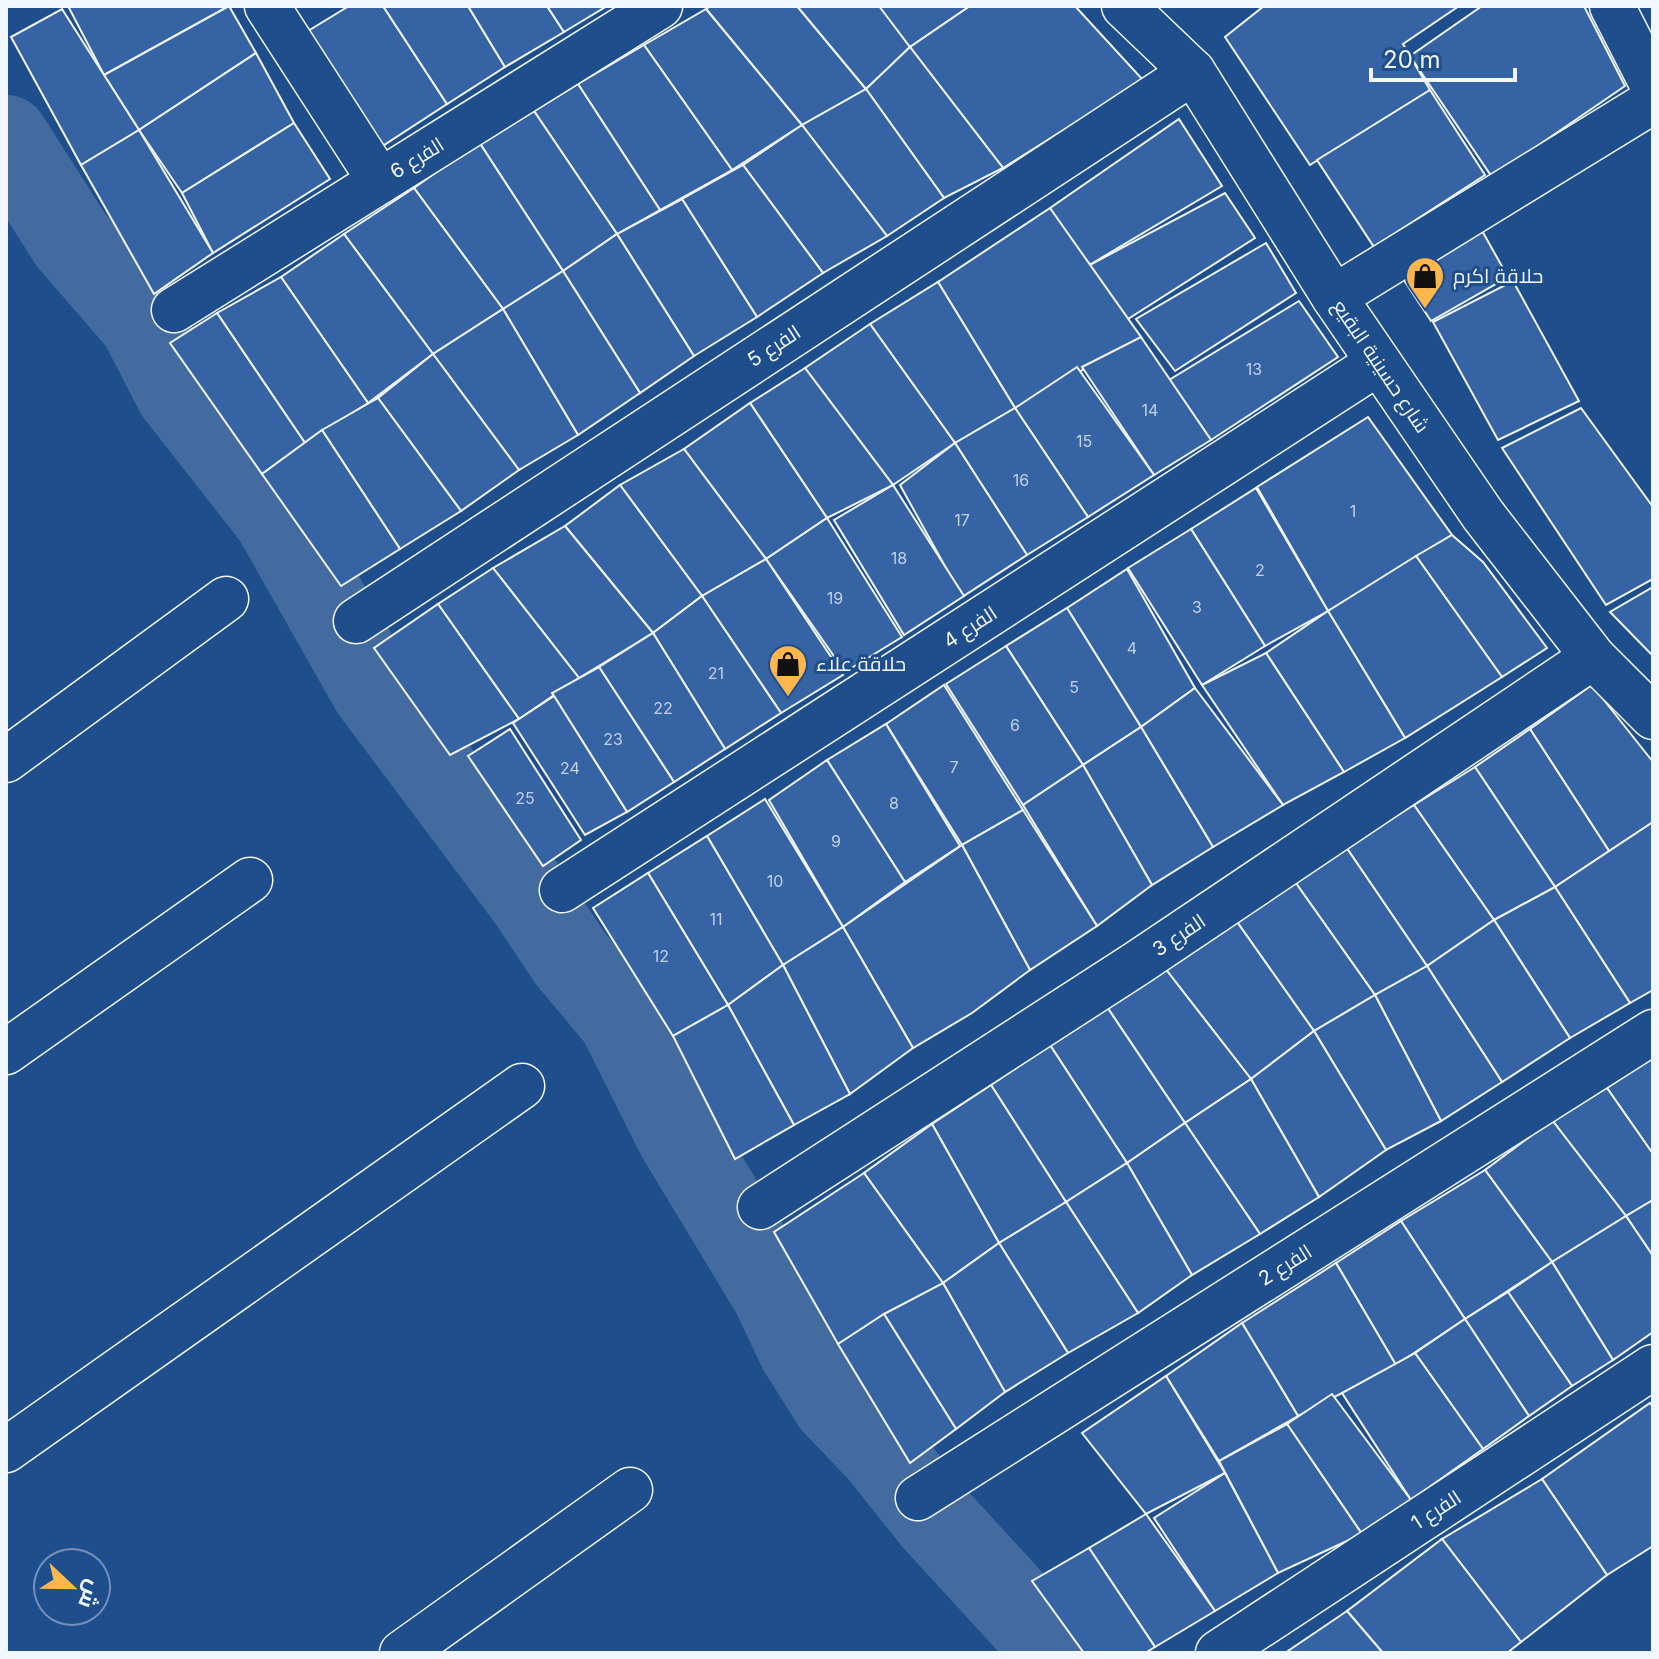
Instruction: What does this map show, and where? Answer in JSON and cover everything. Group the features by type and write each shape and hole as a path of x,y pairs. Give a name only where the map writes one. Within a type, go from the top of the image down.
{"street":[{"path":"267,6 380,181"},
{"name":"الفرع 6","path":"174,310 660,6"},
{"name":"شارع حسينية البقيع","path":"1124,6 1193,72 1334,297 1483,515 1593,657 1653,717"},
{"path":"1612,6 1653,86"},
{"name":"الفرع 5","path":"356,621 1193,72"},
{"path":"1334,297 1653,101"},
{"name":"الفرع 4","path":"562,890 1378,363"},
{"path":"6,760 226,599"},
{"name":"الفرع 3","path":"760,1207 1136,964 1593,657"},
{"path":"6,1052 250,880"},
{"name":"الفرع 2","path":"918,1498 1653,1032"},
{"path":"6,1450 522,1086"},
{"name":"الفرع 1","path":"1218,1653 1653,1367"},
{"path":"402,1653 630,1490"}],"building":[{"path":"68,6 229,6 104,75"},
{"path":"229,6 256,53 139,130 104,75"},
{"path":"349,6 383,6 447,104 381,147 308,31"},
{"path":"383,6 468,6 505,67 447,104"},
{"path":"468,6 547,6 564,32 505,67"},
{"path":"547,6 607,6 564,32"},
{"path":"711,6 797,6 866,89 802,125 706,9"},
{"path":"797,6 880,6 910,47 866,89"},
{"path":"879,6 970,6 910,47"},
{"path":"970,6 1075,6 1143,80 1003,168 910,47"},
{"path":"1264,6 1459,6 1403,44 1430,90 1310,165 1225,37"},
{"path":"1482,6 1584,6 1625,86 1492,177 1410,56"},
{"path":"62,9 139,130 81,165 11,37"},
{"path":"706,9 802,125 732,170 644,45"},
{"path":"644,45 732,170 660,210 578,84"},
{"path":"910,47 1003,168 944,198 866,89"},
{"path":"256,53 294,123 182,193 139,130"},
{"path":"578,84 660,210 617,234 534,111"},
{"path":"866,89 944,198 887,236 802,125"},
{"path":"1430,90 1485,175 1374,247 1317,160"},
{"path":"534,111 617,234 563,271 479,142"},
{"path":"1179,119 1222,186 1086,267 1050,208"},
{"path":"294,123 330,179 213,253 182,193"},
{"path":"802,125 887,236 823,273 743,165"},
{"path":"139,130 213,253 154,294 81,165"},
{"path":"479,142 563,271 503,309 414,188"},
{"path":"743,165 823,273 757,317 682,199"},
{"path":"414,188 503,309 433,354 344,234"},
{"path":"1225,193 1255,238 1128,319 1086,267"},
{"path":"682,199 757,317 694,356 617,234"},
{"path":"1050,208 1141,337 1015,408 938,282"},
{"path":"1476,220 1508,277 1431,321 1396,268"},
{"path":"344,234 433,354 368,403 281,277"},
{"path":"617,234 694,356 640,393 563,271"},
{"path":"1266,243 1296,293 1175,371 1136,319"},
{"path":"563,271 640,393 578,435 503,309"},
{"path":"281,277 368,403 305,443 217,313"},
{"path":"1513,281 1579,401 1498,440 1433,322"},
{"path":"938,282 1015,408 955,443 870,324"},
{"path":"1299,301 1338,357 1211,440 1169,380"},
{"path":"503,309 578,435 519,470 433,354"},
{"path":"217,313 305,443 262,474 170,343"},
{"path":"870,324 955,443 893,485 805,368"},
{"path":"1141,337 1211,440 1154,475 1082,367"},
{"path":"433,354 519,470 461,511 378,398"},
{"path":"1077,367 1154,475 1088,517 1015,408"},
{"path":"805,368 893,485 827,518 750,403"},
{"path":"378,398 461,511 400,549 322,430"},
{"path":"750,403 827,518 766,559 684,449"},
{"path":"1015,408 1088,517 1027,555 955,443"},
{"path":"1581,408 1653,507 1653,579 1606,605 1502,448"},
{"path":"1368,417 1452,535 1328,611 1257,487"},
{"path":"322,430 400,549 341,586 262,474"},
{"path":"955,443 1027,555 962,597 900,485"},
{"path":"684,449 766,559 702,596 620,485"},
{"path":"620,485 702,596 653,633 565,526"},
{"path":"893,485 964,596 904,635 834,520"},
{"path":"1256,488 1328,611 1265,646 1191,529"},
{"path":"827,518 902,637 845,672 766,559"},
{"path":"565,526 653,633 579,678 493,568"},
{"path":"1191,529 1265,646 1202,685 1128,568"},
{"path":"1452,535 1483,562 1547,648 1502,677 1416,556"},
{"path":"1416,556 1502,677 1405,738 1328,611"},
{"path":"766,559 843,675 781,713 702,596"},
{"path":"493,568 579,678 519,719 438,604"},
{"path":"1127,569 1195,688 1141,727 1067,608"},
{"path":"1653,587 1653,656 1610,612"},
{"path":"702,596 781,713 725,749 653,633"},
{"path":"438,604 519,719 450,755 374,648"},
{"path":"1067,608 1141,727 1083,765 1006,646"},
{"path":"1328,611 1405,738 1344,772 1266,653"},
{"path":"653,633 725,749 674,782 599,667"},
{"path":"1006,646 1083,765 1023,805 946,684"},
{"path":"1266,653 1344,772 1283,805 1202,685"},
{"path":"599,667 674,782 627,812 552,693"},
{"path":"944,685 1023,810 962,845 886,724"},
{"path":"1592,685 1653,762 1653,822 1609,851 1530,729"},
{"path":"1195,688 1283,805 1213,847 1141,727"},
{"path":"554,696 627,812 585,835 513,723"},
{"path":"886,724 960,846 905,882 827,760"},
{"path":"1141,727 1213,847 1152,885 1083,765"},
{"path":"510,729 581,840 543,866 468,756"},
{"path":"1530,729 1609,851 1555,887 1475,767"},
{"path":"827,760 905,882 843,927 769,800"},
{"path":"1083,765 1152,885 1097,926 1023,805"},
{"path":"1475,767 1555,887 1494,920 1414,805"},
{"path":"765,799 843,927 783,965 707,836"},
{"path":"1414,805 1494,920 1427,966 1346,847"},
{"path":"1023,810 1097,926 1030,970 962,845"},
{"path":"1653,822 1653,990 1630,1003 1555,887"},
{"path":"707,836 783,965 728,1005 648,873"},
{"path":"962,845 1030,970 972,1013 913,1048 843,927"},
{"path":"1346,847 1427,966 1375,995 1293,879"},
{"path":"648,873 728,1005 673,1036 593,908"},
{"path":"1293,879 1375,995 1314,1031 1235,919"},
{"path":"1555,887 1630,1003 1570,1038 1494,920"},
{"path":"1235,919 1314,1031 1251,1079 1164,967"},
{"path":"1494,920 1570,1038 1502,1082 1427,966"},
{"path":"843,927 913,1048 850,1094 783,965"},
{"path":"783,965 850,1094 794,1125 728,1005"},
{"path":"1427,966 1502,1082 1441,1121 1375,995"},
{"path":"1164,967 1251,1079 1185,1123 1107,1007"},
{"path":"1375,995 1441,1121 1386,1150 1314,1031"},
{"path":"728,1005 794,1125 735,1159 673,1036"},
{"path":"1107,1007 1185,1123 1127,1163 1050,1045"},
{"path":"1314,1031 1386,1150 1319,1197 1251,1079"},
{"path":"1050,1045 1127,1163 1066,1202 991,1085"},
{"path":"1653,1057 1653,1154 1607,1088"},
{"path":"1251,1079 1319,1197 1260,1234 1185,1123"},
{"path":"991,1085 1066,1202 999,1243 932,1124"},
{"path":"1607,1088 1653,1154 1653,1200 1626,1216 1552,1120"},
{"path":"1552,1120 1626,1216 1552,1262 1485,1170"},
{"path":"1185,1123 1260,1234 1192,1275 1127,1163"},
{"path":"932,1124 999,1243 943,1283 864,1173"},
{"path":"1127,1163 1192,1275 1138,1313 1066,1202"},
{"path":"1485,1170 1552,1262 1465,1319 1401,1221"},
{"path":"864,1173 943,1283 838,1344 774,1232"},
{"path":"1653,1200 1653,1256 1626,1216"},
{"path":"1066,1202 1138,1313 1068,1353 999,1243"},
{"path":"1626,1216 1653,1256 1653,1332 1613,1360 1552,1262"},
{"path":"1401,1221 1465,1319 1396,1365 1336,1263"},
{"path":"999,1243 1068,1353 1005,1392 943,1283"},
{"path":"1552,1262 1613,1360 1572,1386 1508,1292"},
{"path":"1336,1263 1396,1365 1298,1416 1242,1323"},
{"path":"943,1283 1005,1392 956,1429 884,1314"},
{"path":"1508,1292 1572,1386 1529,1416 1465,1319"},
{"path":"884,1314 956,1429 910,1463 838,1344"},
{"path":"1465,1319 1529,1416 1483,1449 1415,1353"},
{"path":"1242,1323 1298,1416 1219,1461 1166,1376"},
{"path":"1415,1353 1483,1449 1411,1500 1342,1393"},
{"path":"1166,1376 1225,1473 1146,1514 1082,1433"},
{"path":"1332,1394 1411,1500 1362,1534 1287,1424"},
{"path":"1650,1403 1653,1407 1653,1546 1607,1575 1542,1479"},
{"path":"1287,1424 1362,1534 1278,1573 1219,1461"},
{"path":"1225,1473 1278,1573 1215,1611 1154,1518"},
{"path":"1542,1479 1607,1575 1521,1642 1442,1539"},
{"path":"1146,1514 1215,1611 1155,1647 1089,1548"},
{"path":"1442,1539 1521,1642 1507,1653 1383,1653 1347,1611"},
{"path":"1089,1548 1155,1647 1145,1653 1084,1653 1032,1581"},
{"path":"1347,1611 1383,1653 1285,1653"}],"waterway":[{"path":"6,138 71,240 142,322 178,392 276,517 374,690 530,898 570,958 621,1019 679,1135 775,1294 801,1349 835,1403 880,1450 936,1520 1058,1653"}],"place":[{"name":"حلاقة اكرم","path":"1425,310"},
{"name":"حلاقة علاء","path":"788,698"}]}
